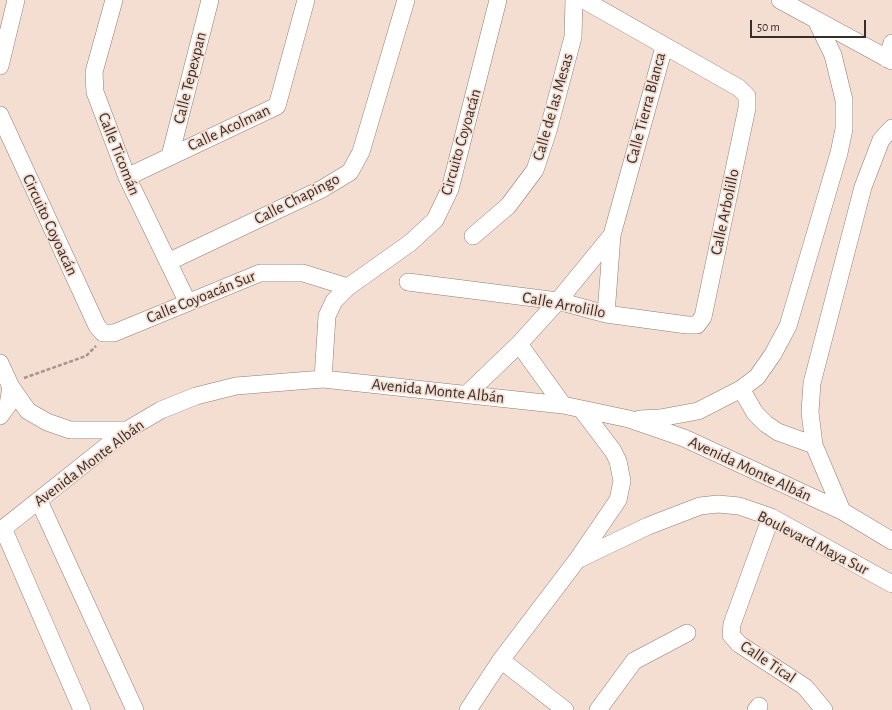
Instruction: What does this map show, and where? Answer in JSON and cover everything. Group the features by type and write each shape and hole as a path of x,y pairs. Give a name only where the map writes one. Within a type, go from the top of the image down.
{"street":[{"path":"0,66 16,0"},
{"name":"Calle Ticomán","path":"114,0 94,72 95,92 127,177 187,301"},
{"name":"Calle Tepexpan","path":"170,156 210,0"},
{"name":"Calle Acolman","path":"127,177 277,106 306,0"},
{"name":"Calle Chapingo","path":"168,262 322,189 350,172 361,152 406,0"},
{"name":"Circuito Coyoacán","path":"323,379 327,316 334,301 348,287 410,243 435,220 450,189 498,0"},
{"name":"Calle de las Mesas","path":"472,236 508,206 535,170 548,131 573,37 574,0"},
{"name":"Calle Tierra Blanca","path":"584,0 664,47 612,235 606,314"},
{"path":"780,0 817,22 890,54"},
{"path":"629,419 660,418 698,411 741,390 761,371 773,354 788,326 839,153 844,129 844,100 833,55 817,22"},
{"name":"Calle Arbolillo","path":"664,47 739,88 747,96 747,108 703,317 697,325"},
{"name":"Circuito Coyoacán","path":"0,115 97,326 103,333"},
{"path":"842,511 814,445 810,412 812,383 863,187 880,140 892,128"},
{"name":"Calle Tierra Blanca","path":"467,394 519,344 558,301 612,235"},
{"name":"Calle Coyoacán Sur","path":"103,333 114,333 187,301 260,272 303,273 348,287"},
{"name":"Calle Arrolillo","path":"408,282 558,301 606,314 687,325 697,325"},
{"path":"519,344 563,405"},
{"path":"0,363 10,385 28,411 47,422 70,430 128,430"},
{"name":"Avenida Monte Albán","path":"2,530 128,430 161,410 196,396 236,386 323,379 563,405 629,419 684,438 842,511 892,541"},
{"path":"0,416 8,405 10,385"},
{"path":"741,390 755,413 766,424 778,432 814,445"},
{"name":"Boulevard Maya Sur","path":"468,710 501,660 577,560 618,500 622,481 618,461 613,451 582,410"},
{"path":"39,501 135,710"},
{"name":"Boulevard Maya Sur","path":"577,560 648,526 700,506 718,504 739,506 771,518 892,584"},
{"name":"Calle Tical","path":"771,518 732,624 731,635 739,644 805,687 824,710"},
{"path":"2,530 82,710"},
{"path":"598,710 634,661 687,633"},
{"path":"501,660 565,710"}],"path":[{"path":"10,385 86,356 97,345 103,333"}]}
